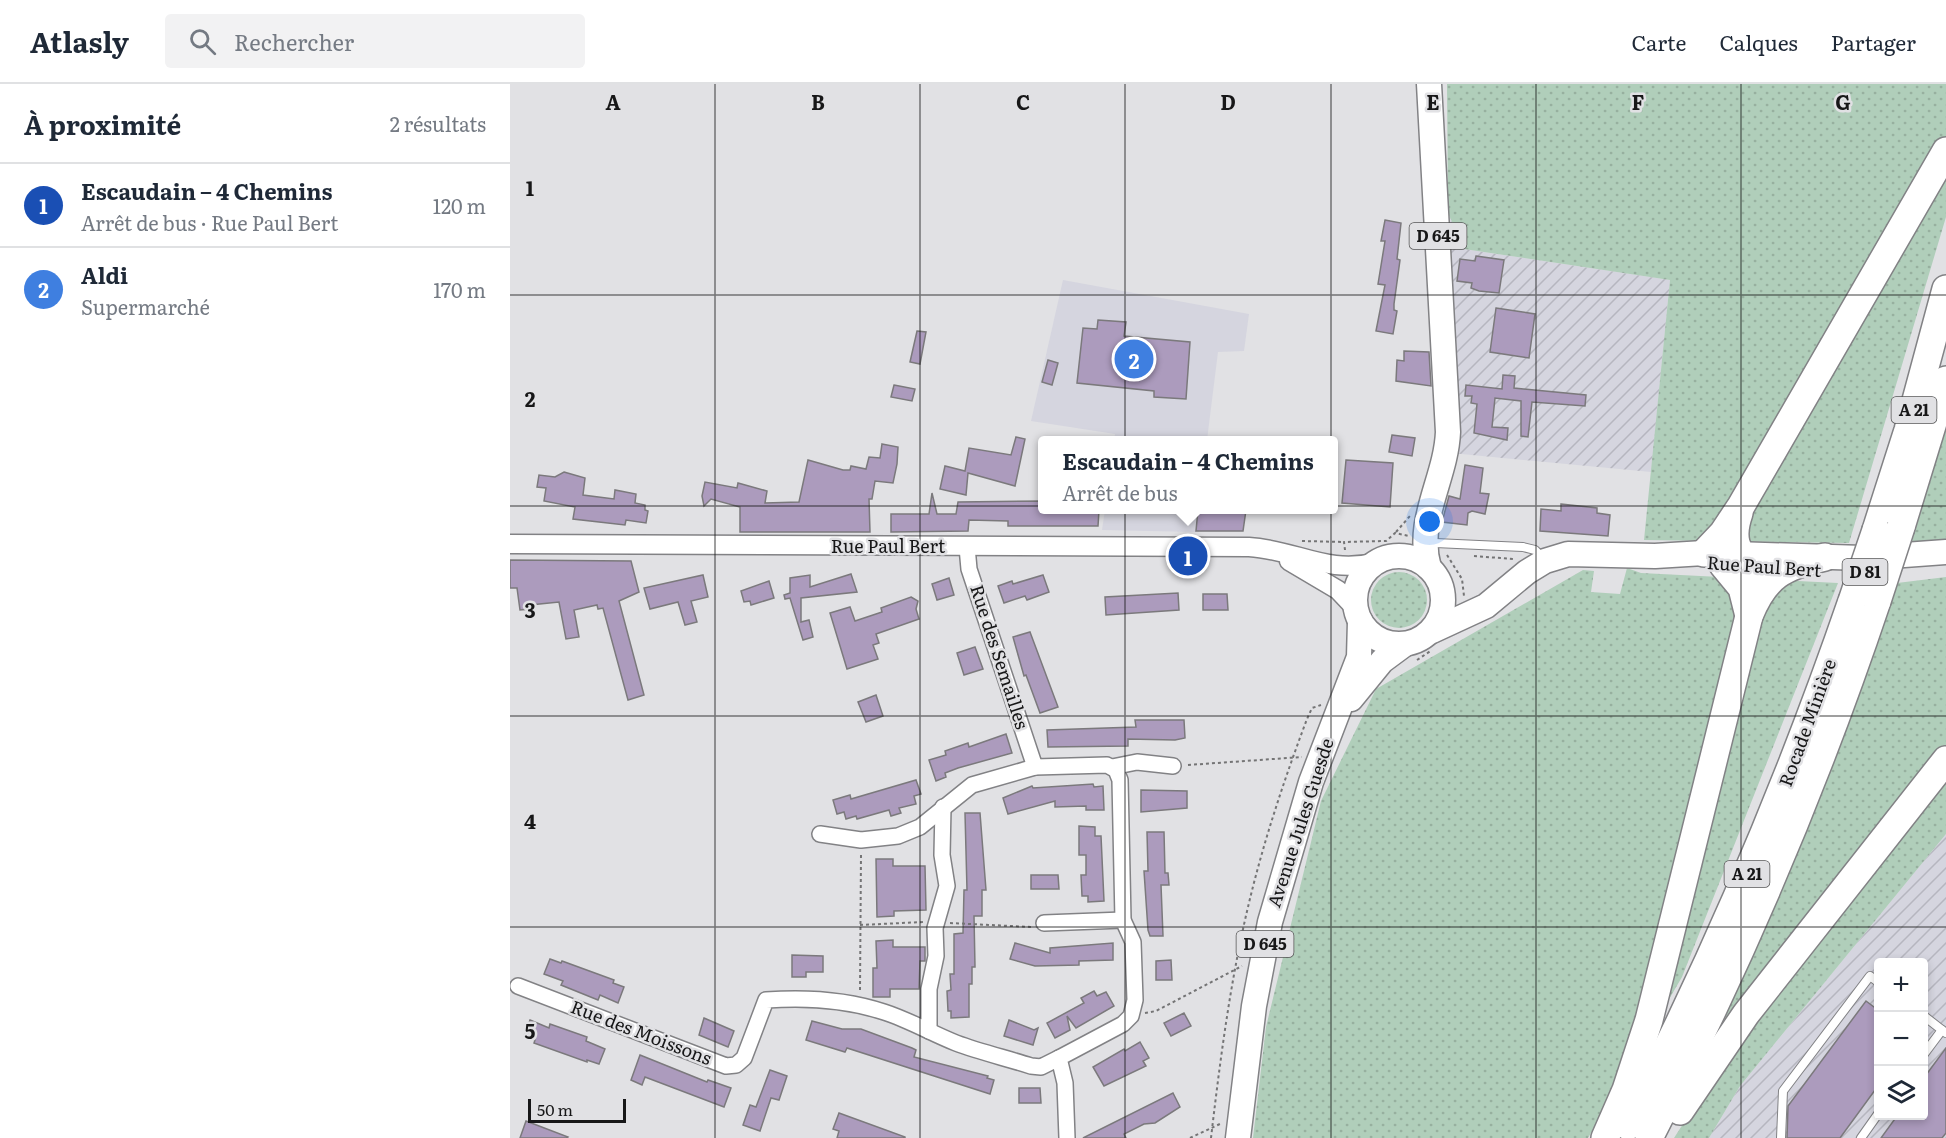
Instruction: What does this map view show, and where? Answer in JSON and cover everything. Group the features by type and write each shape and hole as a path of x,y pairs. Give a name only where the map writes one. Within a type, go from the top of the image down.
{"highway":[{"path":"1749,616 1742,588 1730,560 1724,532 1946,151"},
{"name":"Rocade Minière","path":"1888,529 1908,430 1946,289"},
{"name":"Rocade Minière","path":"1649,1138 1718,1000 1771,883 1818,767 1888,529 1946,380"},
{"path":"1605,1138 1626,1090 1649,1020 1749,616 1764,586 1783,570 1825,558"},
{"name":"Rocade Minière","path":"1621,1138 1684,1014 1752,865 1804,735 1865,601"},
{"path":"1664,1138 1746,1014 1946,760"}],"main road":[{"name":"D 645","path":"1382,560 1415,538 1425,523 1446,449 1446,388 1430,84"},
{"name":"D 645","path":"1434,574 1415,538 1417,510 1431,468 1446,388"},
{"name":"Rue Paul Bert","path":"1436,638 1463,606 1486,606 1500,593 1545,561 1578,553 1730,560 1896,557 1946,552"},
{"path":"1434,574 1443,604 1436,638 1419,640 1409,653 1377,639 1358,615 1358,584 1366,571 1382,560 1407,557 1434,574 1463,606"},
{"name":"Rue Paul Bert","path":"1730,560 1783,570 1889,571 1946,567"},
{"name":"Avenue Jules Guesde","path":"1238,1138 1254,1006 1263,955 1289,852 1320,757 1359,657 1358,615"},
{"name":"Avenue Jules Guesde","path":"1334,723 1382,661 1409,653"}],"street":[{"name":"Rue Paul Bert","path":"510,544 1267,548 1329,566 1346,567 1382,560"},
{"name":"Rue des Semailles","path":"967,547 969,569 1035,767"},
{"path":"1267,548 1338,590 1358,615"},
{"path":"820,834 861,840 891,838 906,834 926,823 965,789 989,779 1035,767 1112,767 1137,762 1173,766"},
{"path":"1067,1138 1065,1083 1059,1058 1123,1024 1131,1016 1135,1005 1134,949 1123,920 1120,780 1112,767"},
{"path":"929,1031 929,988 936,956 935,921 947,886 942,855 943,807"},
{"path":"1044,923 1123,920"},
{"name":"Rue des Moissons","path":"518,986 731,1066 744,1058 766,1000 813,998 860,1005 1002,1057 1036,1067 1059,1058"}],"lane":[{"path":"1415,538 1530,548 1545,561"},
{"path":"1781,1138 1783,1091 1870,976 1874,979"},
{"path":"1928,1020 1944,1031 1928,1049"},
{"path":"1861,1138 1874,1120"}],"path":[{"path":"1415,538 1417,510"},
{"path":"1346,567 1344,542 1415,538 1462,579 1463,606"},
{"path":"1409,653 1436,638"},
{"path":"1173,766 1320,757"},
{"path":"860,1005 861,840"},
{"path":"860,925 935,921 1035,927 1044,923"},
{"path":"1131,1016 1156,1011 1263,955"},
{"path":"1190,1138 1241,1114"}],"shaded area":[{"path":"1448,213 1464,249 1670,280 1651,472 1451,453 1453,344"},
{"path":"1063,280 1249,314 1244,351 1218,352 1208,436 1115,436 1115,434 1031,421"},
{"path":"1104,514 1198,514 1196,532 1102,530"},
{"path":"1946,834 1946,1138 1709,1138 1740,1086"}],"green space":[{"path":"1447,84 1946,84 1946,217 1849,543 1644,540 1670,280 1464,249 1448,213"},
{"path":"1946,424 1946,540 1911,545"},
{"path":"1627,568 1641,573 1838,583 1682,977 1588,1138 1253,1138 1266,1027 1321,801 1376,689 1583,570 1594,571 1591,592 1620,594"},
{"path":"1393,572 1405,572 1415,576 1423,584 1427,600 1423,616 1415,624 1405,628 1393,628 1383,624 1375,616 1371,606 1371,594 1375,584 1383,576"},
{"path":"1946,577 1946,834 1740,1086 1709,1138 1674,1138 1713,1077 1747,1032 1725,1018 1897,583"}],"building":[{"path":"1385,220 1401,223 1397,259 1400,260 1394,304 1394,310 1397,311 1393,334 1376,331 1385,285 1378,284 1385,241 1381,241"},
{"path":"1476,256 1504,260 1499,293 1479,291 1471,288 1472,283 1457,281 1460,259 1475,261"},
{"path":"1496,308 1535,314 1529,358 1490,352"},
{"path":"1098,320 1126,322 1124,336 1190,342 1186,399 1154,397 1154,391 1077,383 1083,328 1097,329"},
{"path":"917,331 926,332 920,364 910,362"},
{"path":"1404,351 1429,352 1431,386 1396,381 1397,360 1404,361"},
{"path":"1048,360 1058,363 1052,385 1042,382"},
{"path":"1503,375 1515,376 1514,388 1586,395 1585,406 1532,402 1528,437 1521,436 1521,401 1495,398 1492,427 1508,428 1507,440 1474,433 1477,404 1471,403 1472,396 1465,396 1466,385 1502,389"},
{"path":"894,385 915,389 912,401 891,397"},
{"path":"1392,435 1415,438 1412,456 1389,452"},
{"path":"1016,437 1025,439 1015,486 968,473 966,495 940,489 945,466 965,471 969,448 1011,455"},
{"path":"882,444 898,447 897,464 893,483 875,481 872,499 869,499 870,532 740,532 740,507 711,499 704,506 702,496 705,482 737,488 738,483 767,491 765,503 799,502 808,460 843,470 850,470 851,466 866,469 869,457 880,458"},
{"path":"1346,460 1393,463 1390,507 1342,503"},
{"path":"1465,465 1483,468 1480,493 1489,494 1485,514 1472,511 1468,513 1467,525 1442,522 1449,496 1460,499"},
{"path":"564,472 585,478 583,495 614,499 615,490 636,494 635,503 645,505 645,510 648,511 646,523 626,520 625,525 573,519 575,507 544,501 546,488 537,487 539,475 555,477"},
{"path":"932,493 937,514 956,514 958,502 1038,501 1038,514 1099,514 1098,526 1008,526 1008,521 969,520 968,531 891,532 891,514 929,514"},
{"path":"1561,504 1597,508 1597,513 1610,515 1608,536 1540,531 1541,509 1561,511"},
{"path":"1198,514 1245,514 1243,531 1196,531"},
{"path":"510,560 631,561 639,592 619,601 644,695 628,700 603,608 598,609 597,605 574,610 579,637 566,639 559,602 530,605 531,609 520,610 517,588 510,588"},
{"path":"851,574 857,592 801,598 801,622 809,620 813,637 803,640 790,598 785,599 784,595 790,593 790,578 810,575 810,587"},
{"path":"703,575 708,597 691,601 697,622 685,625 678,602 650,609 644,588"},
{"path":"1043,575 1049,592 1027,600 1025,596 1004,603 998,586"},
{"path":"949,578 954,595 937,600 932,584"},
{"path":"769,581 774,598 751,605 750,601 744,602 741,591"},
{"path":"1178,593 1179,610 1106,615 1105,597"},
{"path":"1203,594 1227,594 1228,610 1203,610"},
{"path":"911,597 918,601 916,609 919,619 876,634 879,643 873,645 878,659 847,669 830,613 850,607 855,621 882,612 881,608"},
{"path":"1030,632 1058,707 1040,713 1026,675 1024,676 1013,637"},
{"path":"975,647 983,669 964,675 957,653"},
{"path":"876,695 883,716 866,722 858,702"},
{"path":"1135,720 1184,720 1185,738 1175,740 1128,739 1128,746 1048,747 1047,730 1136,727"},
{"path":"1006,734 1012,753 958,768 945,773 946,777 936,781 929,760 946,755 945,751 968,743 969,747"},
{"path":"916,780 921,794 914,796 916,804 899,808 901,813 891,816 889,810 857,819 856,816 846,819 844,812 837,814 833,800 850,795 851,799"},
{"path":"1093,784 1094,787 1103,786 1104,810 1086,810 1086,806 1055,807 1055,801 1008,814 1003,798 1032,786 1033,788"},
{"path":"1141,790 1187,791 1187,808 1141,812"},
{"path":"965,813 980,813 986,890 982,890 982,916 974,916 975,967 972,967 972,984 969,984 969,1017 951,1018 951,1011 948,1011 947,991 951,990 950,974 954,974 954,934 963,933 964,890 967,890"},
{"path":"1079,826 1095,827 1095,836 1101,836 1104,901 1088,902 1088,896 1082,896 1081,875 1086,875 1086,855 1079,855"},
{"path":"1147,832 1164,832 1165,873 1168,873 1169,885 1161,885 1163,936 1150,936 1148,930 1144,871 1148,871"},
{"path":"876,859 893,859 893,866 925,866 926,910 894,911 894,916 877,917"},
{"path":"1031,875 1058,875 1059,889 1031,889"},
{"path":"893,940 893,947 925,947 925,961 920,961 919,989 890,989 890,997 873,997 873,968 877,968 876,941"},
{"path":"1015,943 1050,953 1050,948 1113,943 1113,960 1079,961 1079,965 1035,966 1010,959"},
{"path":"792,955 823,956 823,972 806,972 806,977 792,977"},
{"path":"550,959 561,963 562,961 614,980 613,983 624,987 618,1003 600,995 598,1000 561,985 563,981 544,974"},
{"path":"1171,960 1172,980 1156,980 1156,961"},
{"path":"1094,991 1097,996 1106,992 1114,1006 1076,1028 1067,1016 1070,1030 1055,1038 1047,1023 1084,1003 1081,998"},
{"path":"1866,1001 1874,1007 1874,1091 1840,1138 1787,1138 1788,1106"},
{"path":"1184,1013 1191,1026 1171,1036 1164,1023"},
{"path":"704,1018 734,1031 728,1047 699,1035"},
{"path":"530,1020 549,1028 550,1024 587,1037 586,1041 605,1049 599,1064 534,1043 535,1040 524,1036"},
{"path":"1009,1020 1034,1030 1038,1028 1033,1045 1004,1036"},
{"path":"812,1021 842,1029 861,1029 916,1050 914,1057 988,1076 987,1078 994,1080 990,1094 847,1048 845,1052 806,1040"},
{"path":"1140,1042 1149,1058 1143,1061 1146,1066 1104,1086 1093,1067"},
{"path":"1946,1048 1946,1133 1942,1138 1881,1138 1894,1120 1928,1120 1928,1072"},
{"path":"640,1055 707,1082 708,1080 731,1088 724,1107 645,1077 642,1085 631,1080"},
{"path":"770,1070 787,1076 779,1100 771,1098 760,1131 743,1125 750,1105 756,1107"},
{"path":"1019,1088 1040,1088 1041,1103 1019,1103"},
{"path":"1173,1093 1180,1107 1155,1123 1144,1124 1124,1134 1126,1138 1083,1138"},
{"path":"839,1113 905,1138 837,1138 839,1131 833,1129"},
{"path":"526,1121 568,1137 520,1138"}],"place":[{"name":"Aldi","path":"1134,359"},
{"name":"Escaudain – 4 Chemins","path":"1188,556"}]}
